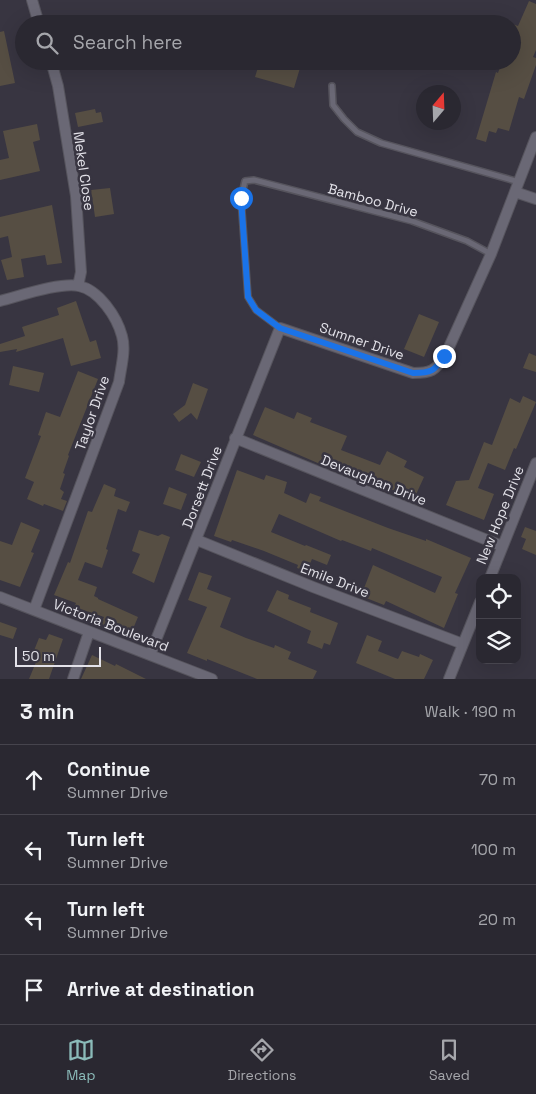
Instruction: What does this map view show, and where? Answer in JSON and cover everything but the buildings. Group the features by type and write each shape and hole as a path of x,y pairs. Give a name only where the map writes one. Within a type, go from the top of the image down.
{"street":[{"path":"32,0 36,15"},
{"name":"Mekel Close","path":"53,70 58,86 76,196 81,272 78,286"},
{"name":"Sumner Drive","path":"280,328 413,373 428,373 438,365 444,356 491,254 536,137"},
{"path":"517,187 536,199"},
{"path":"0,301 57,287 78,286"},
{"name":"Taylor Drive","path":"34,610 119,382 124,353 122,336 115,319 105,304 93,292 78,286"},
{"name":"Dorsett Drive","path":"150,655 280,328"},
{"name":"Devaughan Drive","path":"235,438 502,546"},
{"name":"New Hope Drive","path":"492,574 536,463"},
{"name":"Emile Drive","path":"197,540 313,587 463,644"},
{"name":"Victoria Boulevard","path":"0,596 212,679"},
{"path":"449,679 476,612"},
{"path":"73,679 89,632"}],"lane":[{"path":"332,86 333,105 344,120 357,132 381,142 517,187"},
{"name":"Bamboo Drive","path":"245,181 254,180 412,222 467,241 491,254"},
{"name":"Sumner Drive","path":"245,181 241,198 248,297 256,310 280,328"}],"route":[{"path":"241,198 248,297 256,310 280,328 413,373 428,373 438,365 444,356"}]}
